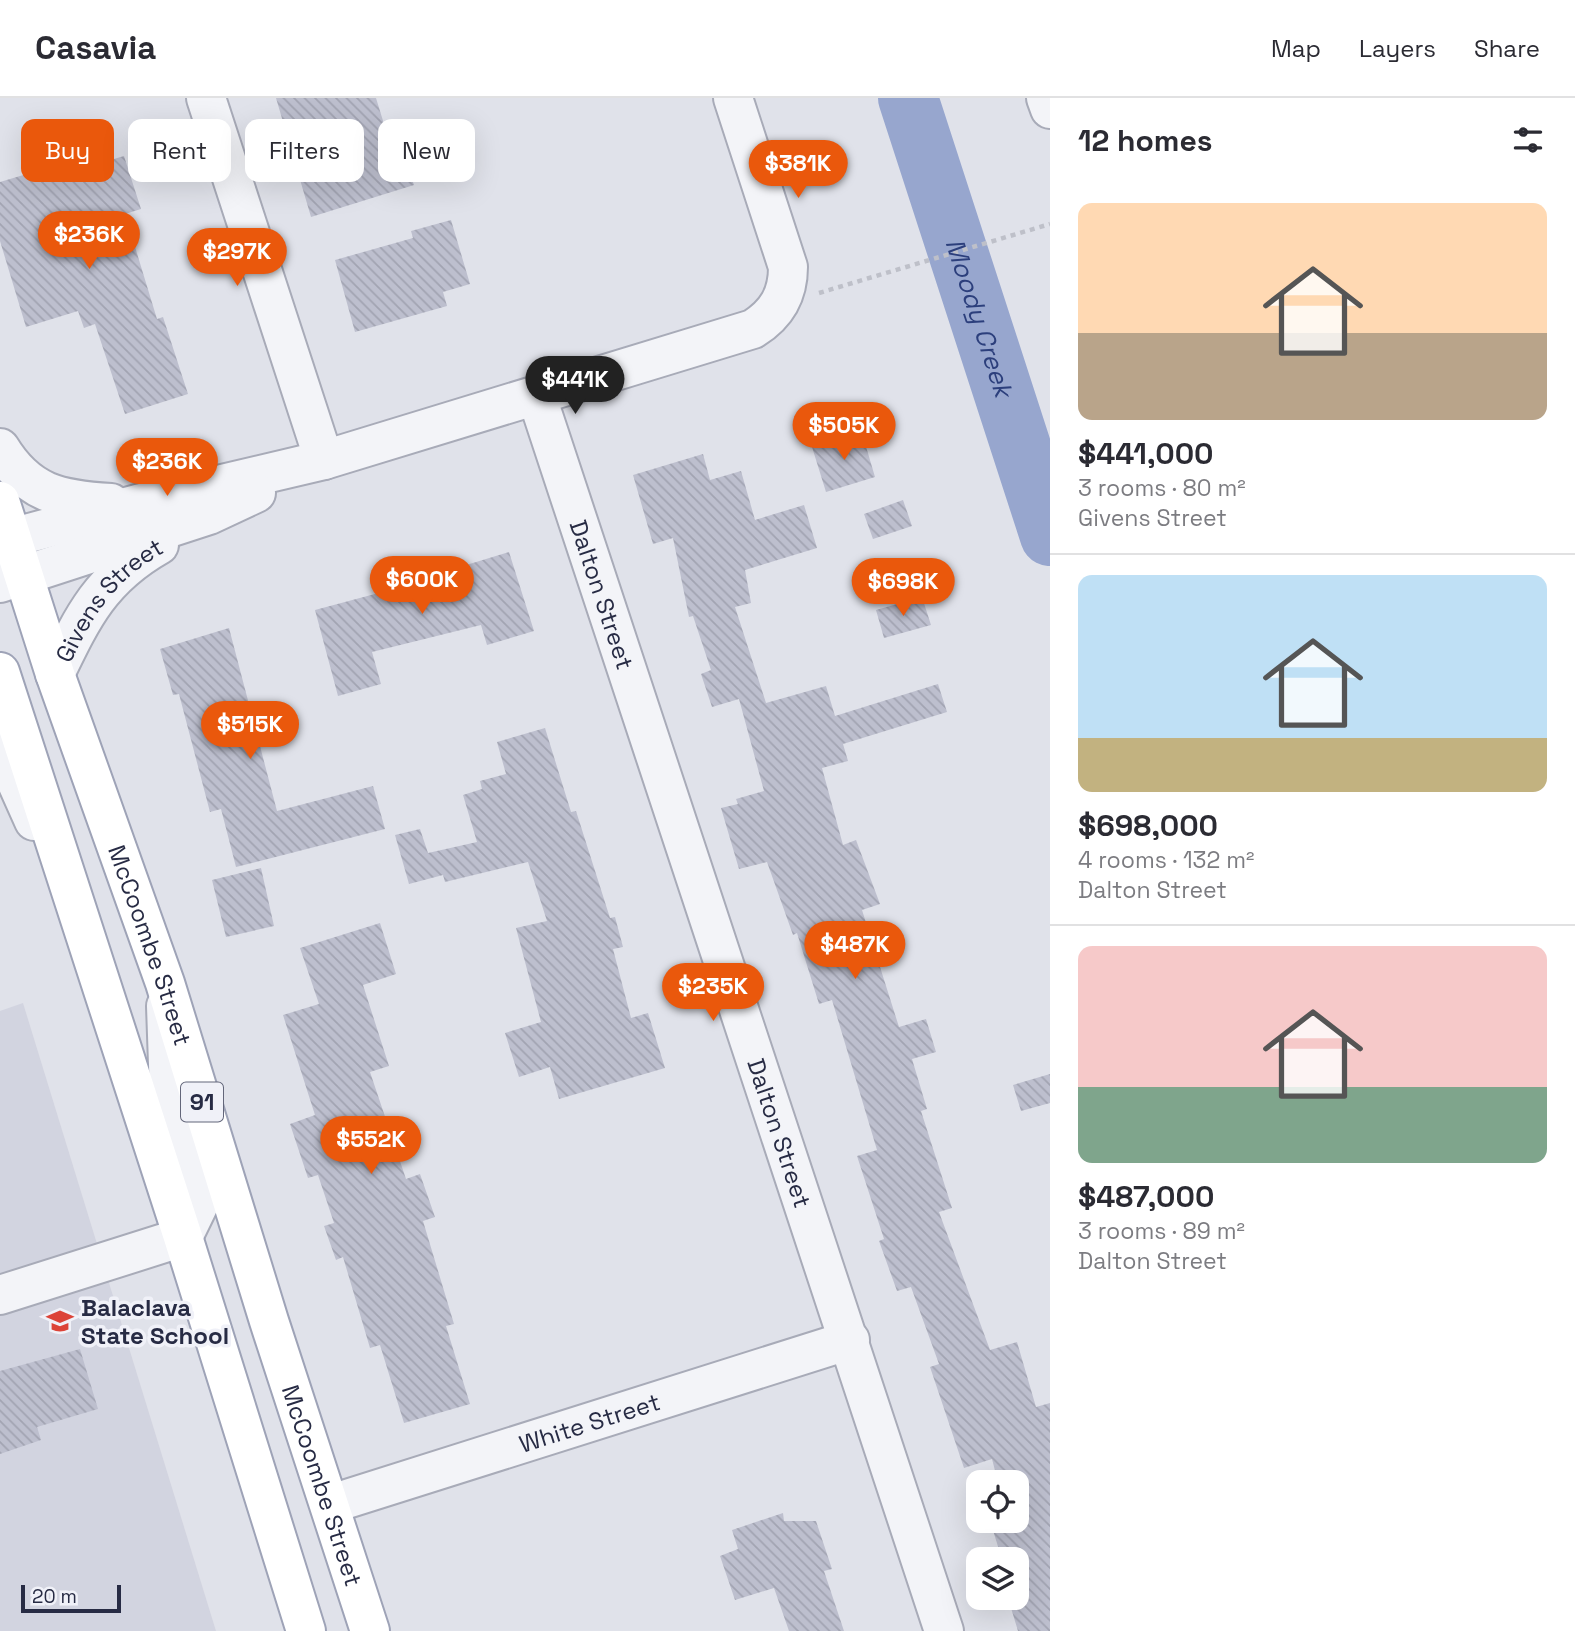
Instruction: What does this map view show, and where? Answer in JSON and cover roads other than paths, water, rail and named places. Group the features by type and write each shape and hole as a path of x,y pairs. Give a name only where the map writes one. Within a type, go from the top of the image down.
{"main road":[{"name":"McCoombe Street","path":"0,501 13,580 55,674 165,983 269,1321 331,1504 370,1631"},
{"name":"91","path":"0,672 183,1237 306,1631"}],"street":[{"path":"206,98 324,460"},
{"name":"Givens Street","path":"6,539 137,504 324,460 753,329 768,320 781,302 788,285 788,267 733,98"},
{"path":"1046,98 1050,109"},
{"name":"Dalton Street","path":"537,397 944,1631"},
{"name":"Givens Street","path":"0,448 13,469 46,492 69,500 137,504"},
{"name":"Givens Street","path":"55,674 82,619 112,578 132,561 209,515 324,460"},
{"name":"Givens Street","path":"13,580 209,515"},
{"path":"0,746 89,945"},
{"path":"0,1295 183,1237 201,1200 169,1093 165,983"},
{"name":"White Street","path":"331,1504 850,1340"}],"waterway":[{"name":"Moody Creek","path":"908,98 1050,536"}],"place":[{"name":"Balaclava State School","path":"60,1321"}]}
